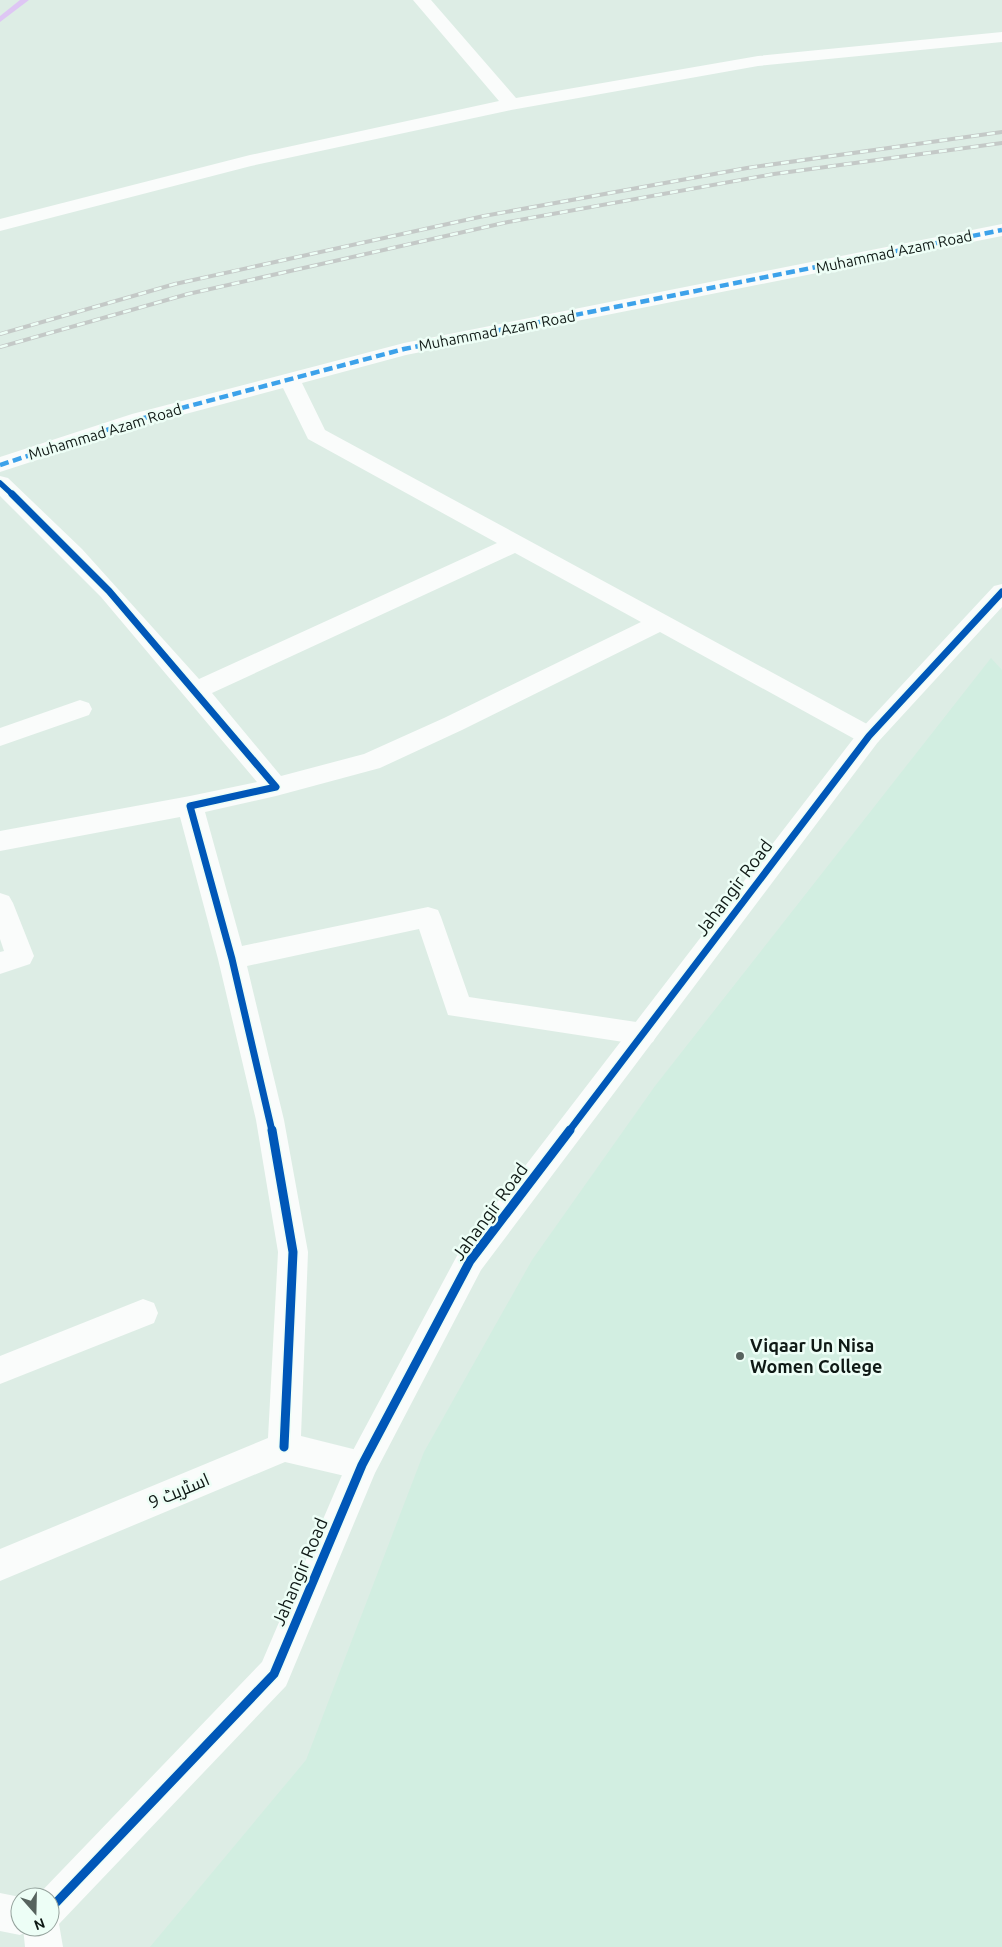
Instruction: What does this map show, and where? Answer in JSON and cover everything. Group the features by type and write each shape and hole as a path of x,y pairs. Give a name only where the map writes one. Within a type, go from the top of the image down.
{"street":[{"path":"422,0 511,104"},
{"path":"0,225 250,161 511,104 758,61 1002,37"},
{"name":"Muhammad Azam Road","path":"0,465 140,419 404,349 1002,230"},
{"path":"290,379 316,434 869,736"},
{"path":"0,483 48,526 195,691 276,787"},
{"path":"195,691 392,602 516,543"},
{"name":"Jahangir Road","path":"60,1899 274,1674 362,1465 470,1261 869,736 1002,592"},
{"path":"0,841 190,806 276,787 371,761 453,724 661,622"},
{"path":"0,737 80,709"},
{"path":"190,806 232,959 270,1120 293,1252 284,1447 362,1465"},
{"path":"0,904 20,956 0,963"},
{"path":"232,959 428,917 458,1007 643,1034"},
{"path":"0,1370 143,1313"},
{"name":"اسٹریٹ 9","path":"0,1565 284,1447"}],"shaded area":[{"name":"Viqaar Un Nisa Women College","path":"991,658 1002,670 1002,1947 150,1947 306,1760 424,1452 532,1260 655,1086"}],"waterway":[{"path":"0,20 25,0"}],"railway":[{"path":"0,334 175,284 484,216 747,168 1002,132"},
{"path":"0,347 188,294 508,222 774,174 1002,143"}],"marked path":[{"path":"0,465 140,419 404,349 1002,230"}],"cycle path":[{"path":"0,483 38,518 109,591 276,787 190,806 232,959 270,1120 293,1252 284,1447"},
{"path":"60,1899 274,1674 362,1465 470,1261 869,736 1002,592"}],"place":[{"name":"Viqaar Un Nisa Women College","path":"740,1356"}]}
